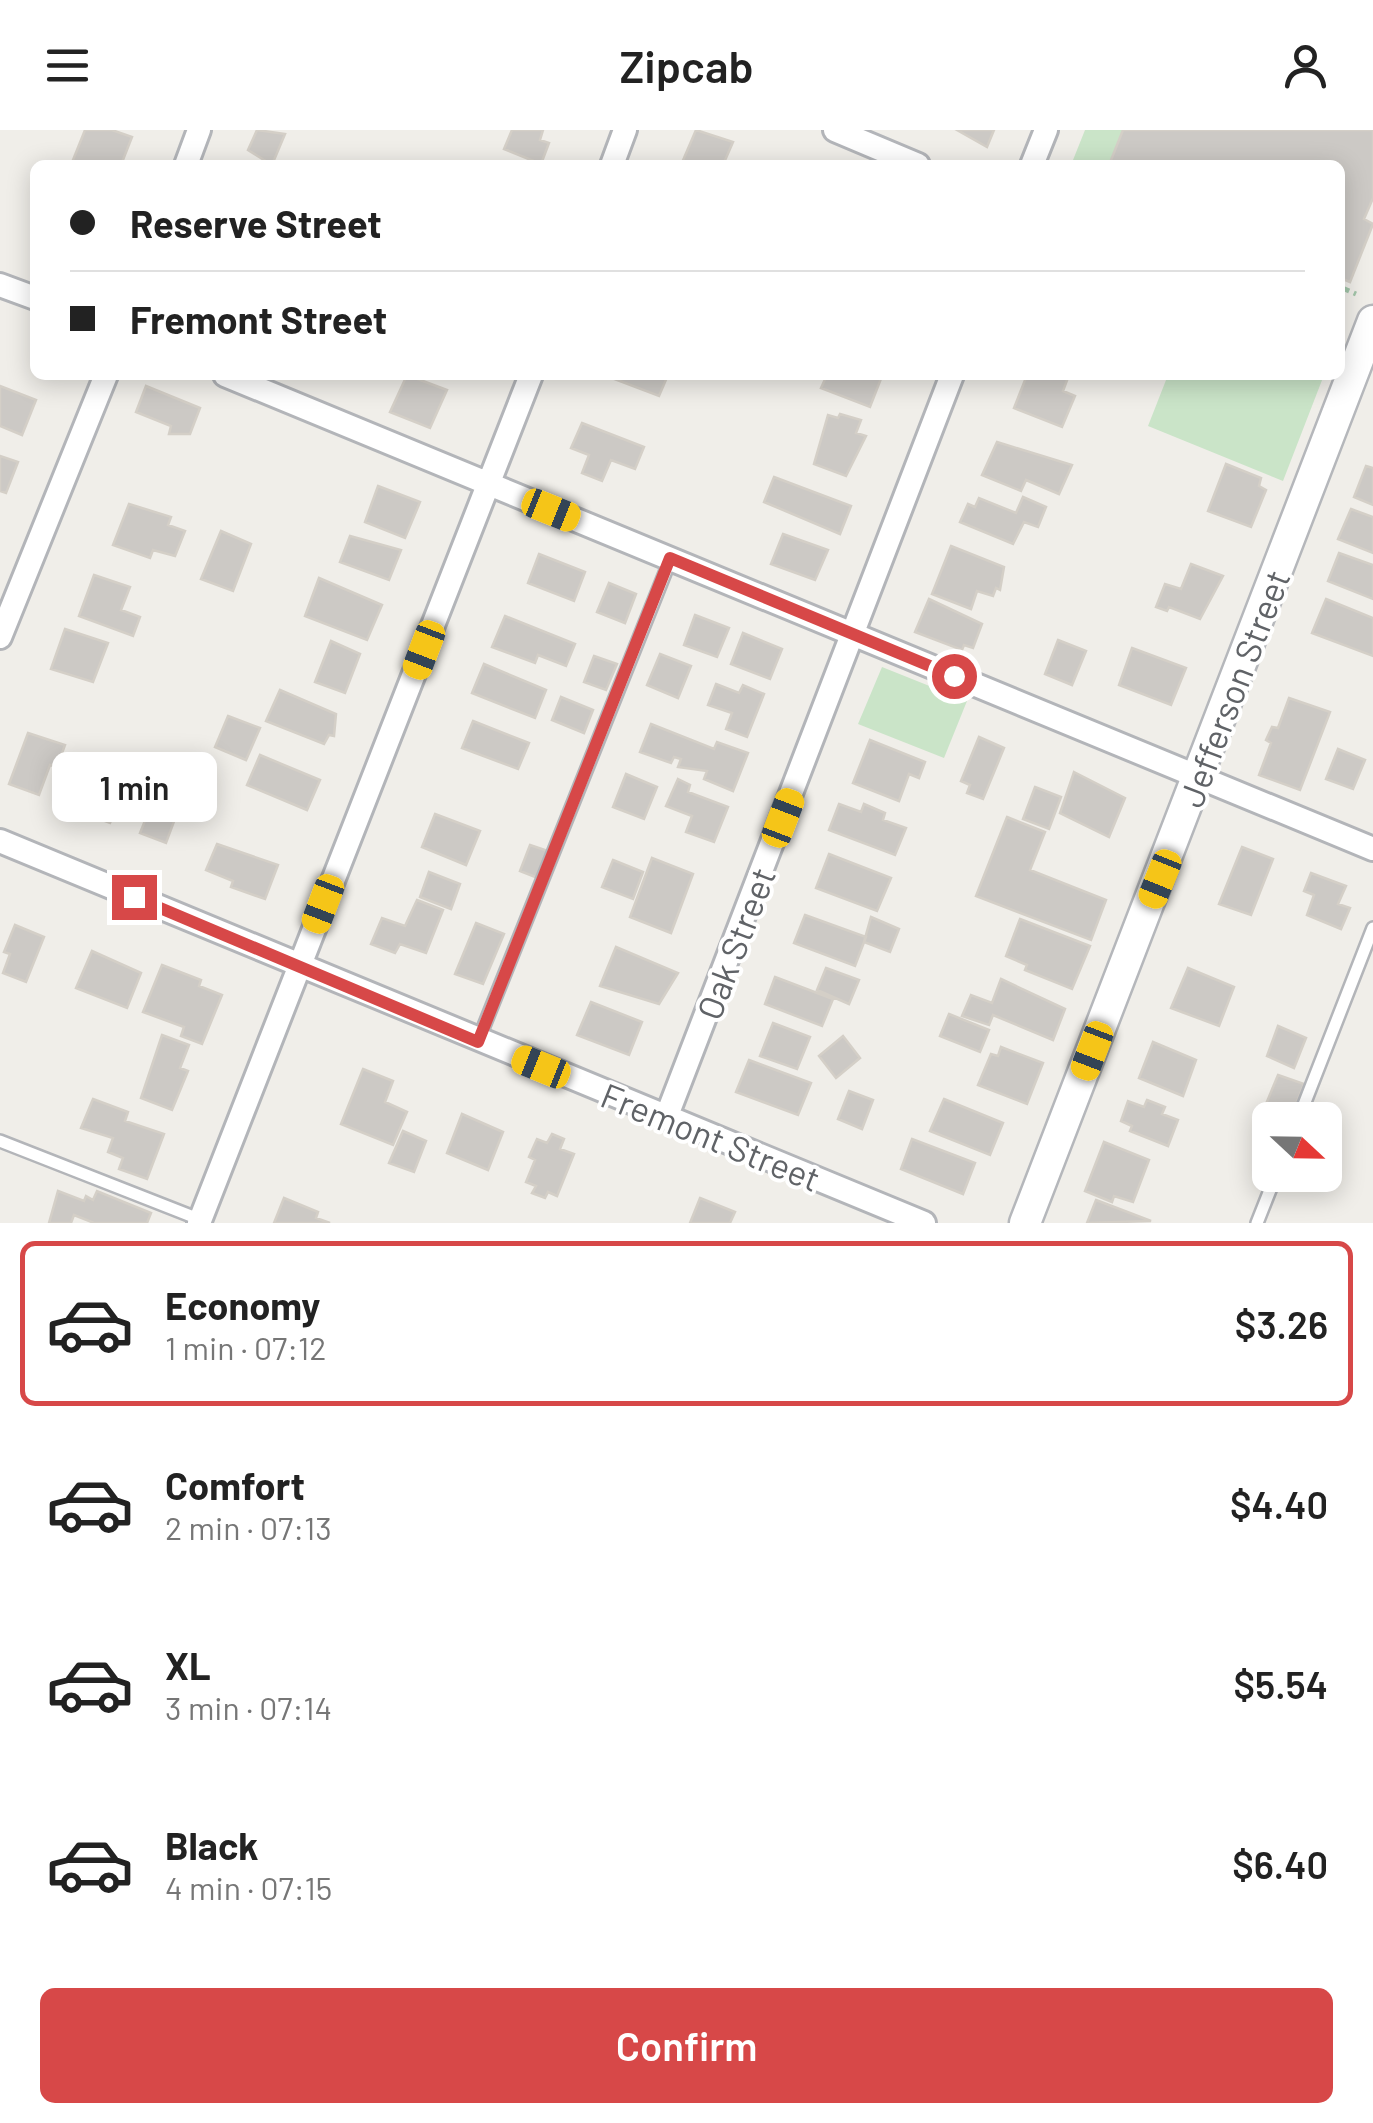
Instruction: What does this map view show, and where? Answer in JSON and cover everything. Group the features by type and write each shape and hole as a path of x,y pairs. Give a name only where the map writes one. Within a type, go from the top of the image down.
{"street":[{"path":"188,160 199,130"},
{"path":"614,160 625,130"},
{"path":"835,130 906,160"},
{"path":"1034,160 1046,130"},
{"path":"0,285 30,296"},
{"name":"Jefferson Street","path":"1025,1223 1368,352 1373,320"},
{"path":"0,637 104,380"},
{"path":"236,380 1373,849"},
{"path":"202,1222 298,966 529,380"},
{"name":"Oak Street","path":"666,1118 950,380"},
{"name":"Fremont Street","path":"0,841 478,1042 924,1223"}],"lane":[{"path":"478,1042 670,558"},
{"path":"1305,1102 1373,928"},
{"path":"0,1141 202,1222"},
{"path":"1258,1223 1270,1192"}],"path":[{"path":"1345,289 1356,294"}],"green space":[{"path":"1085,130 1123,130 1111,160 1073,160"},
{"path":"1166,380 1322,380 1283,481 1148,426"},
{"path":"882,667 967,701 944,758 858,724"}],"building":[{"path":"85,130 112,130 132,137 123,160 73,160"},
{"path":"257,130 285,134 274,160 264,160 248,150"},
{"path":"512,130 543,130 540,140 549,143 543,160 531,160 504,149"},
{"path":"696,130 733,142 725,160 683,160"},
{"path":"957,130 994,130 987,147"},
{"path":"1123,130 1373,130 1373,198 1364,219 1373,224 1350,282 1345,280 1345,160 1111,160"},
{"path":"405,380 420,380 447,390 430,428 390,412"},
{"path":"617,380 666,380 659,396"},
{"path":"825,380 880,380 870,407 821,388"},
{"path":"1025,380 1067,380 1063,391 1075,396 1062,427 1014,408"},
{"path":"0,386 36,400 22,435 0,426"},
{"path":"146,386 200,408 190,434 169,434 171,426 136,412"},
{"path":"840,414 861,420 856,433 866,436 846,476 814,464 828,415 838,418"},
{"path":"582,423 644,447 635,469 611,460 602,481 582,473 589,455 571,448"},
{"path":"997,442 1072,465 1059,494 1026,480 1021,491 982,475"},
{"path":"0,456 18,462 6,493 0,491"},
{"path":"1226,464 1261,478 1259,486 1266,490 1251,527 1208,511"},
{"path":"1366,466 1373,468 1373,505 1354,497"},
{"path":"774,477 851,506 840,534 764,502"},
{"path":"378,486 420,502 405,538 365,522"},
{"path":"1023,497 1046,507 1038,527 1024,522 1013,544 960,522 968,504 975,507 979,498 1016,513"},
{"path":"129,504 171,517 168,525 185,531 175,556 153,550 150,558 113,545"},
{"path":"1351,509 1373,517 1373,553 1338,539"},
{"path":"221,531 251,544 233,591 201,579"},
{"path":"783,534 828,550 815,580 771,564"},
{"path":"350,536 401,550 389,580 340,562"},
{"path":"951,546 1004,567 1000,590 996,588 993,596 977,591 971,609 932,594"},
{"path":"1339,553 1373,565 1373,599 1328,581"},
{"path":"539,554 585,572 574,601 528,583"},
{"path":"1191,564 1223,576 1200,619 1169,607 1167,611 1156,607 1165,584 1181,589"},
{"path":"94,575 130,587 121,610 140,617 133,636 79,616"},
{"path":"319,578 382,605 367,640 305,616"},
{"path":"609,583 636,594 625,623 597,612"},
{"path":"929,599 982,624 973,648 964,645 962,650 915,632"},
{"path":"1326,599 1373,618 1373,656 1312,633"},
{"path":"695,615 729,628 717,657 684,645"},
{"path":"505,616 575,644 566,666 538,655 535,663 492,647"},
{"path":"65,629 108,643 93,682 51,669"},
{"path":"743,633 782,649 770,679 731,664"},
{"path":"1058,640 1086,651 1072,685 1045,674"},
{"path":"331,641 360,654 345,693 315,682"},
{"path":"1132,648 1186,668 1171,705 1119,685"},
{"path":"660,654 691,666 678,698 647,685"},
{"path":"594,656 617,664 606,690 584,682"},
{"path":"484,664 546,690 535,718 472,693"},
{"path":"716,684 739,693 743,685 764,694 747,737 726,729 732,713 708,705"},
{"path":"280,690 336,714 334,736 329,735 324,744 266,721"},
{"path":"561,697 593,710 584,733 552,720"},
{"path":"1289,698 1330,712 1300,790 1259,775 1271,743 1266,740 1272,727 1278,728"},
{"path":"228,716 260,728 246,760 215,747"},
{"path":"473,721 529,743 518,769 462,748"},
{"path":"651,724 714,749 717,742 748,753 733,791 704,779 707,771 678,767 681,759 674,757 671,763 640,752"},
{"path":"28,733 65,745 57,767 50,765 39,795 9,784"},
{"path":"979,737 1004,748 983,799 967,793 970,785 961,781"},
{"path":"870,740 925,762 919,778 909,774 899,801 853,783"},
{"path":"1338,749 1365,760 1353,789 1326,779"},
{"path":"260,755 320,780 307,810 247,785"},
{"path":"1074,772 1125,798 1109,837 1060,813"},
{"path":"626,774 657,787 644,819 613,807"},
{"path":"80,777 123,794 110,823 68,807"},
{"path":"678,779 690,785 688,792 728,807 714,842 686,832 692,816 666,806"},
{"path":"1035,787 1061,797 1049,829 1023,819"},
{"path":"154,798 179,808 166,843 140,833"},
{"path":"839,804 861,812 864,804 885,813 883,820 906,828 895,855 829,830"},
{"path":"435,814 480,831 466,865 422,847"},
{"path":"1007,817 1045,832 1030,870 1106,900 1091,940 976,896"},
{"path":"217,844 278,865 265,899 231,887 233,881 206,870"},
{"path":"530,845 548,851 538,878 520,871"},
{"path":"1242,847 1273,859 1251,915 1219,904"},
{"path":"829,854 891,878 877,911 816,888"},
{"path":"652,858 693,874 671,933 630,917"},
{"path":"613,860 643,872 633,899 602,887"},
{"path":"429,872 460,884 451,909 420,897"},
{"path":"1311,873 1346,886 1338,904 1350,908 1341,929 1307,915 1314,895 1304,891"},
{"path":"417,900 443,910 426,953 400,944 395,953 371,944 382,918 405,926"},
{"path":"805,915 866,937 855,966 794,943"},
{"path":"871,917 899,929 890,952 864,942"},
{"path":"1020,919 1090,946 1072,989 1025,970 1027,965 1006,956"},
{"path":"476,923 504,934 483,984 455,974"},
{"path":"15,925 44,937 26,982 3,973 10,954 4,952"},
{"path":"616,947 678,973 659,1004 600,986"},
{"path":"92,951 141,973 127,1008 76,988"},
{"path":"162,965 201,980 199,986 222,995 202,1044 181,1036 184,1027 143,1012"},
{"path":"826,968 859,980 849,1004 817,990"},
{"path":"1188,968 1234,987 1219,1026 1171,1008"},
{"path":"775,977 833,999 822,1026 765,1004"},
{"path":"1001,979 1065,1009 1053,1040 993,1015 989,1025 962,1016 971,995 992,1003"},
{"path":"591,1002 642,1022 629,1055 577,1035"},
{"path":"949,1014 989,1030 980,1052 940,1036"},
{"path":"773,1023 810,1037 797,1069 760,1056"},
{"path":"1278,1026 1306,1038 1294,1068 1267,1056"},
{"path":"162,1035 189,1045 180,1068 188,1071 172,1110 141,1098"},
{"path":"843,1036 860,1058 836,1078 819,1056"},
{"path":"1153,1042 1196,1060 1183,1096 1139,1078"},
{"path":"1001,1047 1043,1063 1027,1104 978,1085 991,1054 998,1056"},
{"path":"749,1060 811,1083 798,1115 736,1092"},
{"path":"363,1069 393,1081 385,1102 407,1112 393,1145 341,1124"},
{"path":"1278,1075 1304,1084 1297,1102 1267,1102"},
{"path":"849,1091 873,1100 862,1129 838,1119"},
{"path":"93,1099 128,1112 125,1121 164,1134 147,1179 119,1169 123,1158 108,1152 113,1138 81,1128"},
{"path":"944,1099 1003,1123 990,1155 930,1131"},
{"path":"1147,1100 1165,1107 1162,1114 1178,1120 1168,1146 1130,1131 1132,1126 1121,1121 1128,1101 1144,1107"},
{"path":"462,1114 503,1132 488,1170 447,1153"},
{"path":"403,1131 426,1141 414,1172 389,1163"},
{"path":"552,1134 564,1139 560,1149 574,1154 557,1196 548,1192 545,1198 532,1193 536,1186 526,1182 535,1160 529,1157 537,1139 547,1143"},
{"path":"912,1139 975,1163 963,1194 901,1169"},
{"path":"1104,1142 1149,1160 1133,1202 1114,1196 1112,1202 1085,1191"},
{"path":"58,1191 84,1201 86,1196 93,1200 97,1191 151,1213 147,1223 94,1223 74,1215 71,1223 49,1223"},
{"path":"284,1198 318,1212 316,1218 330,1223 274,1223"},
{"path":"700,1198 735,1212 730,1223 690,1223"},
{"path":"1096,1200 1151,1221 1087,1223"}],"route":[{"path":"134,897 478,1042 670,558 954,676"}]}
